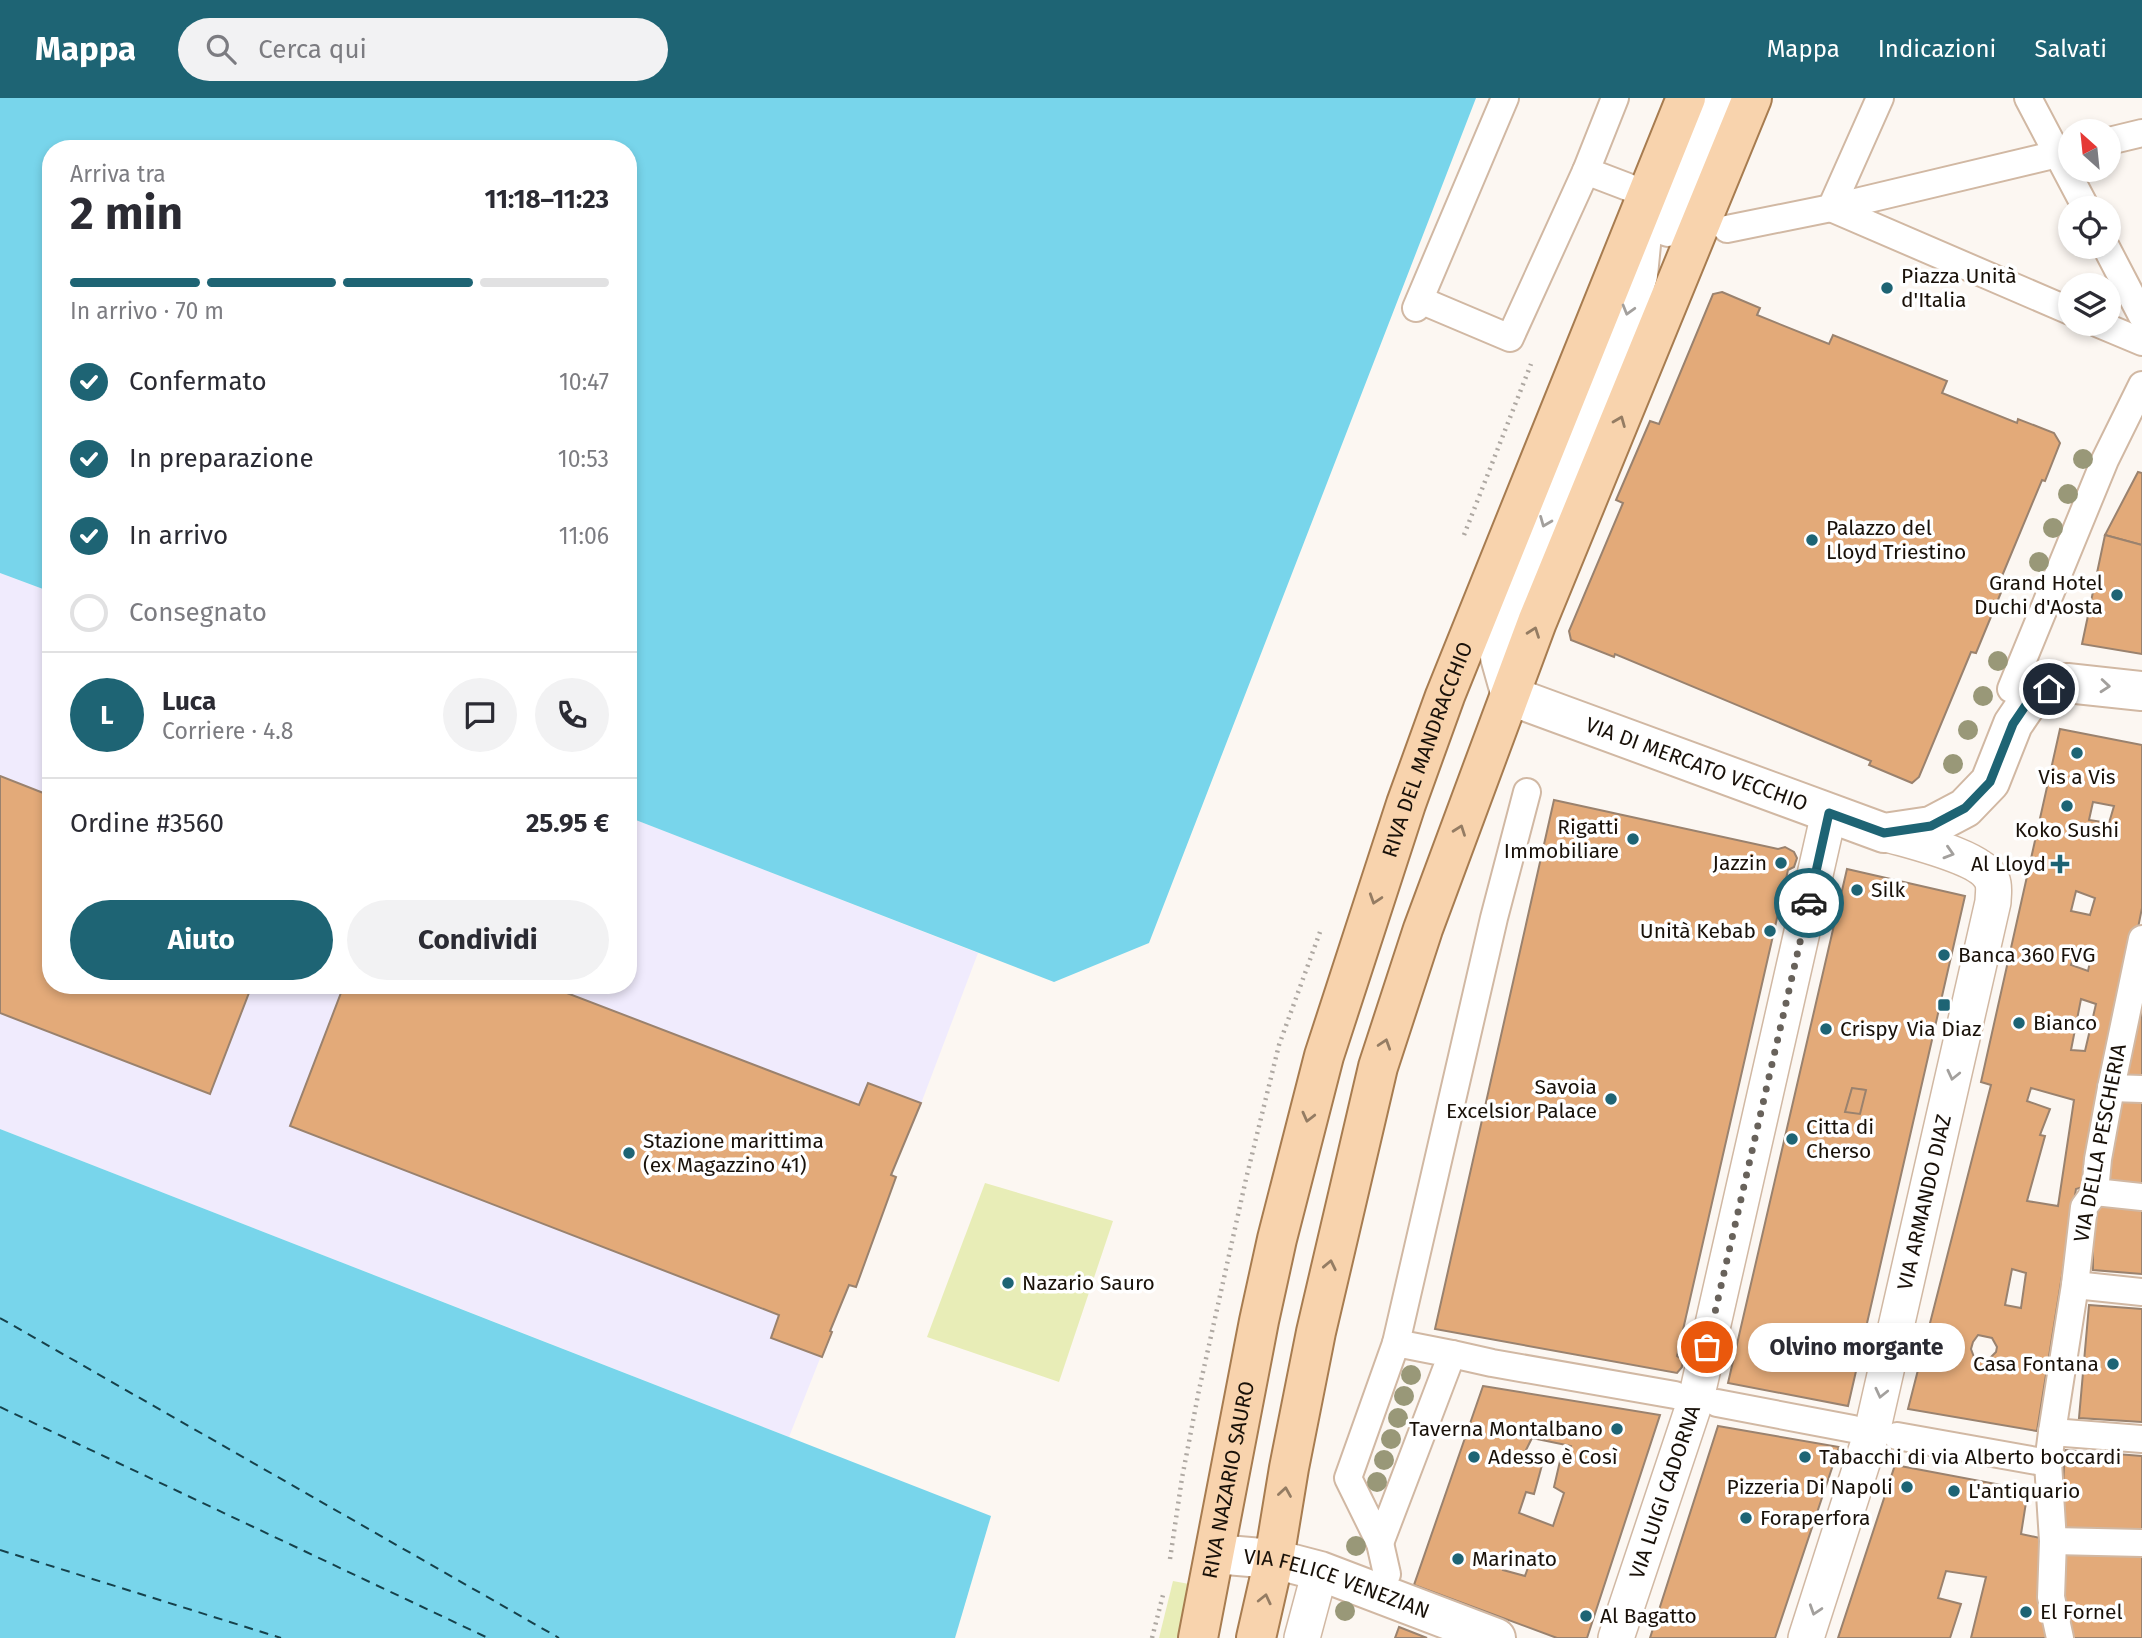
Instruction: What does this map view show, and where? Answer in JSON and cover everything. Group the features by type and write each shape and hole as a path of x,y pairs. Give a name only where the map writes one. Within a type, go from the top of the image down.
{"main road":[{"name":"RIVA DEL MANDRACCHIO","path":"1259,1321 1324,1056 1406,804 1637,191 1686,98"},
{"path":"1256,1638 1275,1559 1289,1468 1316,1332 1378,1066 1423,929 1537,622 1715,224 1752,98"},
{"path":"1511,696 1500,657 1503,628 1619,341 1638,275 1637,191"},
{"path":"1884,833 1931,826 1965,808 1990,782 2013,724 2028,702 2049,689 2067,683 2142,691"},
{"name":"VIA DI MERCATO VECCHIO","path":"1511,696 1884,833"},
{"name":"RIVA NAZARIO SAURO","path":"1198,1638 1259,1321"},
{"name":"VIA FELICE VENEZIAN","path":"1215,1554 1275,1559 1320,1571 1496,1638"}],"street":[{"path":"1505,98 1418,304 1510,338 1586,171 1615,98"},
{"path":"1709,98 1657,225 1658,230 1672,232 1726,98"},
{"path":"1831,208 1880,98"},
{"path":"2028,98 2058,143"},
{"path":"2121,138 2142,133"},
{"path":"1715,224 1831,208 2058,153"},
{"path":"1586,171 1637,191"},
{"path":"1831,208 2058,307"},
{"path":"2112,259 2142,316"},
{"path":"2121,333 2142,342"},
{"path":"2011,689 2105,460 2142,386"},
{"path":"1387,1574 1380,1543 1336,1476 1396,1343 1520,802"},
{"name":"VIA LUIGI CADORNA","path":"1616,1638 1696,1399 1829,813"},
{"name":"VIA ARMANDO DIAZ","path":"1806,1638 1872,1432 1993,902 1992,880 1982,868 1961,857 1884,833"},
{"name":"VIA DELLA PESCHERIA","path":"2060,1638 2051,1597 2053,1541 2048,1463 2084,1207 2095,1192 2111,1088 2142,939"},
{"path":"2111,1088 2142,1089"},
{"path":"2095,1192 2142,1197"},
{"path":"2075,1284 2142,1292"},
{"path":"1396,1343 1675,1395"},
{"path":"1380,1543 1452,1354"},
{"path":"1717,1403 1853,1429"},
{"path":"2052,1432 2142,1439"},
{"path":"1897,1436 2048,1463"},
{"path":"2053,1541 2142,1543"},
{"path":"1301,1638 1320,1571"}],"path":[{"path":"1463,537 1533,358"},
{"path":"1169,1567 1182,1478"},
{"path":"1153,1638 1164,1591"}],"shaded area":[{"path":"0,573 42,589 42,994 637,994 637,820 978,953 911,1130 891,1174 896,1177 856,1287 849,1285 789,1437 0,1129"}],"green space":[{"path":"985,1183 1113,1221 1059,1382 927,1337"},
{"path":"1173,1581 1189,1584 1178,1638 1159,1638"}],"water":[{"path":"0,98 1476,98 1149,943 1054,982 637,820 637,140 42,140 42,589 0,573"},
{"path":"0,1129 991,1516 955,1638 0,1638"}],"building":[{"name":"Palazzo del Lloyd Triestino","path":"1722,292 1760,308 1757,315 1829,344 1833,335 1947,381 1942,393 2017,423 2018,419 2054,433 2060,443 2002,576 2007,578 1976,653 1971,652 1919,777 1912,783 1869,765 1871,761 1615,654 1614,657 1571,640 1569,631 1623,503 1616,500 1650,421 1659,424 1713,294"},
{"path":"2138,472 2142,473 2142,545 2105,535"},
{"name":"Grand Hotel Duchi d'Aosta","path":"2105,535 2142,545 2142,654 2082,644"},
{"path":"2060,729 2142,745 2142,908 2086,1186 2076,1189 2037,1431 1908,1409 1991,1085 1981,1082","holes":["2093,802 2114,806 2109,823 2089,820","2076,891 2095,898 2090,915 2071,911","2076,950 2092,953 2088,971 2071,965","2081,999 2096,1004 2085,1051 2071,1050","2031,1088 2074,1100 2058,1206 2027,1201 2045,1136 2040,1135 2050,1109 2027,1101","2012,1269 2026,1273 2021,1308 2005,1305","1978,1335 1992,1338 1997,1347 1989,1359 1974,1357 1971,1349"]},
{"path":"0,776 42,792 42,994 249,994 210,1094 0,1013"},
{"name":"Savoia Excelsior Palace","path":"1554,800 1778,849 1785,847 1794,852 1797,858 1794,867 1788,870 1677,1356 1683,1360 1677,1373 1435,1329"},
{"path":"1847,869 1965,896 1848,1406 1728,1383","holes":["1852,1089 1865,1090 1862,1103 1846,1111"]},
{"path":"2142,974 2142,1078 2122,1078"},
{"name":"Stazione marittima (ex Magazzino 41)","path":"341,994 569,994 859,1105 868,1083 921,1103 891,1175 896,1177 856,1287 849,1285 822,1357 771,1338 779,1315 290,1126"},
{"path":"1852,1088 1866,1090 1860,1114 1845,1112"},
{"path":"2116,1101 2142,1102 2142,1187 2104,1183"},
{"path":"2098,1205 2142,1208 2142,1274 2093,1270 2093,1234"},
{"name":"Casa Fontana","path":"2089,1305 2142,1309 2142,1422 2079,1418"},
{"path":"1483,1386 1660,1415 1587,1638 1557,1638 1414,1585","holes":["1532,1438 1571,1446 1567,1462 1560,1461 1554,1487 1564,1493 1553,1526 1519,1513 1526,1492 1534,1494 1542,1465 1523,1456","1510,1552 1532,1556 1525,1576 1503,1570"]},
{"path":"1718,1426 1839,1447 1775,1638 1650,1638"},
{"path":"2065,1450 2142,1456 2142,1534 2060,1536"},
{"path":"1895,1465 2028,1490 2021,1534 2045,1539 2051,1638 1971,1638 1986,1577 1946,1571 1938,1598 1961,1604 1950,1638 1838,1638"},
{"path":"2059,1547 2142,1553 2142,1638 2066,1638"},
{"path":"1399,1627 1427,1638 1395,1638"}],"ferry route":[{"path":"0,1318 559,1638"},
{"path":"0,1407 488,1638"},
{"path":"0,1550 281,1638"}],"way so far":[{"path":"1707,1347 1809,903"}],"place":[{"name":"Piazza Unità d'Italia","path":"1887,288"},
{"name":"Palazzo del Lloyd Triestino","path":"1812,540"},
{"name":"Grand Hotel Duchi d'Aosta","path":"2117,595"},
{"name":"Vis a Vis","path":"2077,753"},
{"name":"Koko Sushi","path":"2067,806"},
{"name":"Rigatti Immobiliare","path":"1633,839"},
{"name":"Jazzin","path":"1781,863"},
{"name":"Al Lloyd","path":"2060,864"},
{"name":"Silk","path":"1857,890"},
{"name":"Unità Kebab","path":"1770,931"},
{"name":"Banca 360 FVG","path":"1944,955"},
{"name":"Via Diaz","path":"1944,1005"},
{"name":"Bianco","path":"2019,1023"},
{"name":"Crispy","path":"1826,1029"},
{"name":"Savoia Excelsior Palace","path":"1611,1099"},
{"name":"Citta di Cherso","path":"1792,1139"},
{"name":"Stazione marittima (ex Magazzino 41)","path":"629,1153"},
{"name":"Nazario Sauro","path":"1008,1283"},
{"name":"Olvino morgante","path":"1707,1347"},
{"name":"Casa Fontana","path":"2113,1364"},
{"name":"Taverna Montalbano","path":"1617,1429"},
{"name":"Adesso è Così","path":"1474,1457"},
{"name":"Tabacchi di via Alberto boccardi","path":"1805,1457"},
{"name":"Pizzeria Di Napoli","path":"1907,1487"},
{"name":"L'antiquario","path":"1954,1491"},
{"name":"Foraperfora","path":"1746,1518"},
{"name":"Marinato","path":"1458,1559"},
{"name":"El Fornel","path":"2026,1612"},
{"name":"Al Bagatto","path":"1586,1616"}],"route":[{"path":"1809,903 1829,813 1884,833 1931,826 1965,808 1990,782 2013,724 2028,702 2049,689"}]}
